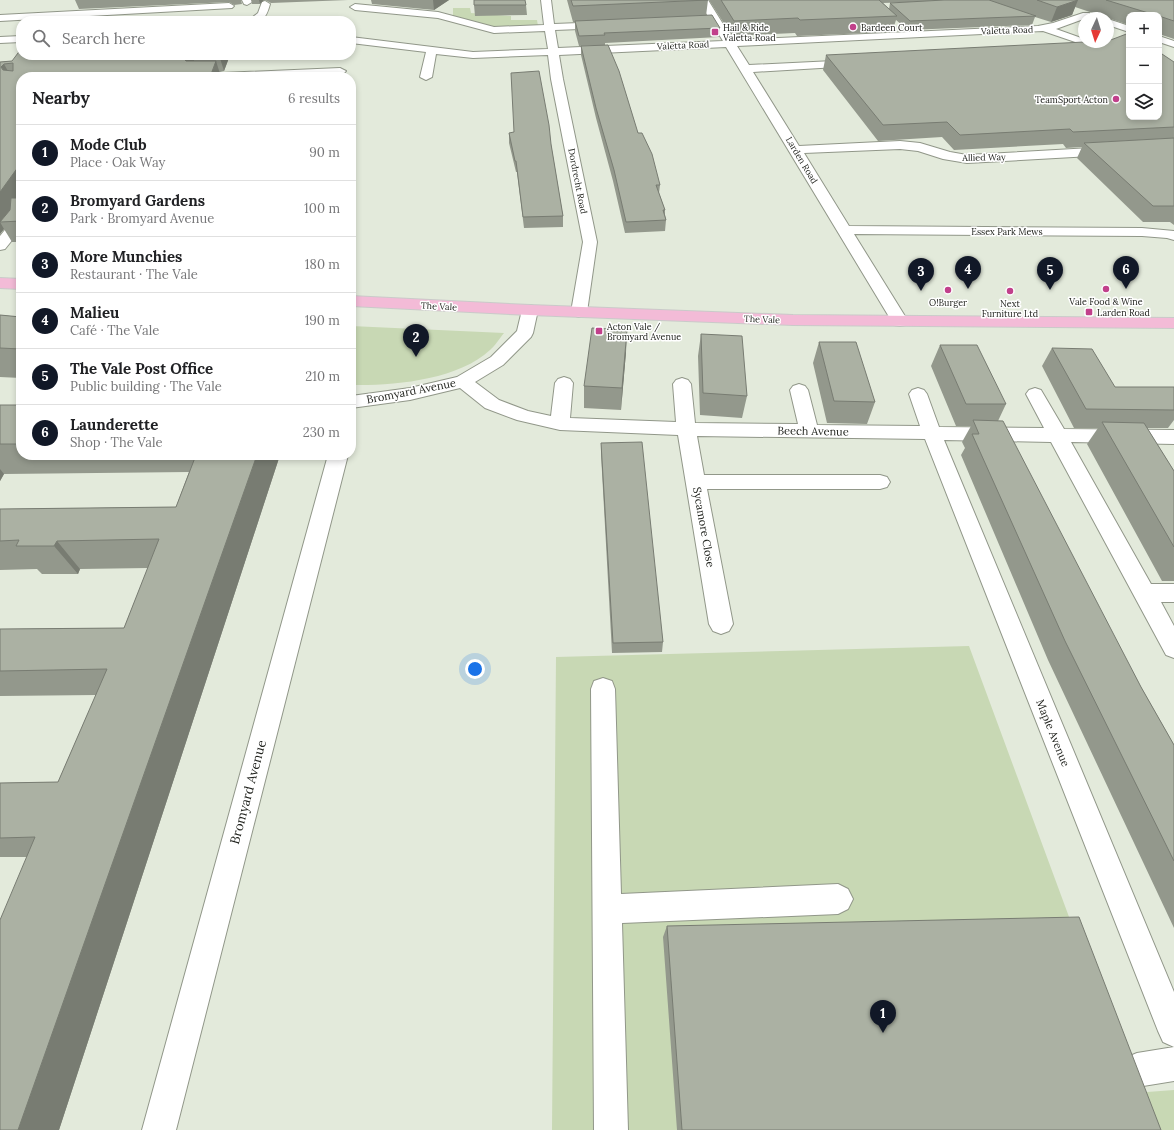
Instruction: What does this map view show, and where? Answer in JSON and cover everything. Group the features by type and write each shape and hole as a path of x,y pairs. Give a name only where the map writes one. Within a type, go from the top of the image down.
{"main road":[{"name":"The Vale","path":"356,302 793,320 1174,323"}],"street":[{"name":"Dordrecht Road","path":"546,0 552,51 590,242 579,312"},
{"name":"Larden Road","path":"703,0 900,321"},
{"path":"355,7 400,1"},
{"path":"259,16 262,14 265,4"},
{"path":"385,4 438,15 494,30 617,24"},
{"path":"374,19 385,4"},
{"path":"0,29 5,18 16,6"},
{"path":"33,16 229,6"},
{"path":"1072,11 1078,13"},
{"path":"5,18 16,17"},
{"path":"1030,19 1078,42"},
{"path":"704,20 716,20"},
{"name":"Valetta Road","path":"356,37 432,50 480,55 1048,27 1078,20"},
{"path":"892,24 904,35"},
{"path":"1114,24 1126,28"},
{"path":"0,40 16,39"},
{"path":"1162,40 1174,44"},
{"path":"426,76 432,50"},
{"path":"744,69 864,62"},
{"path":"287,72 340,69"},
{"name":"Allied Way","path":"796,150 900,145 920,147 948,156 967,159 1118,150"},
{"path":"0,246 16,225"},
{"name":"Essex Park Mews","path":"845,230 993,226 1142,228 1171,235"},
{"name":"Bromyard Avenue","path":"356,403 410,394 463,381 497,361 525,333 530,310"},
{"name":"Beech Avenue","path":"463,381 492,404 524,416 560,424 686,429 1174,437"},
{"path":"560,424 564,383"},
{"name":"Sycamore Close","path":"682,384 686,429 721,624"},
{"path":"799,390 809,431"},
{"name":"Maple Avenue","path":"918,394 932,434 1174,1031"},
{"path":"1035,394 1056,436 1174,648"},
{"name":"Bromyard Avenue","path":"159,1130 337,460"},
{"path":"696,482 880,482"},
{"path":"1144,593 1174,593"},
{"path":"603,689 611,1130"},
{"path":"607,909 838,900"},
{"path":"1137,1070 1174,1064"}],"green space":[{"path":"453,8 470,8 471,13 511,16 511,20 537,20 538,26 498,28 453,16"},
{"path":"356,326 504,333 492,348 477,360 443,375 405,382 356,385"},
{"path":"969,646 1134,1093 1174,1090 1174,1130 552,1130 556,657"}],"building":[{"path":"474,0 525,0 526,5 474,5"},
{"path":"571,0 708,0 573,6"},
{"path":"721,0 879,0 897,16 734,21"},
{"path":"944,0 989,0 1036,16 910,21 890,3"},
{"path":"1037,0 1078,0 1057,7"},
{"path":"1106,0 1174,0 1174,21 1162,17 1162,12 1145,12"},
{"path":"712,15 720,28 604,33 605,35 579,36 575,21"},
{"path":"1126,34 1126,120 1162,120 1162,54 1174,62 1174,127 1073,132 1070,129 960,135 947,122 883,125 826,55 1078,42 1078,48 1114,48 1114,39"},
{"path":"608,45 619,71 638,133 642,133 652,154 660,185 656,185 665,210 663,210 666,220 626,222 614,170 596,108 581,46"},
{"path":"16,56 16,60 216,61 212,72 16,72 16,170 0,192 0,62 12,61","holes":["13,63 13,71 3,70 1,67 4,64"]},
{"path":"539,71 563,216 523,217 516,161 509,133 514,132 511,73"},
{"path":"1174,138 1174,206 1153,206 1084,143"},
{"path":"11,198 16,198 16,221 0,222 10,210"},
{"path":"0,315 16,317 16,349 0,348"},
{"path":"592,328 627,330 622,388 584,386"},
{"path":"701,334 742,336 747,396 703,393"},
{"path":"819,342 856,342 875,402 834,401"},
{"path":"940,345 977,345 1006,404 966,404"},
{"path":"1052,348 1092,349 1115,387 1174,387 1174,410 1086,409"},
{"path":"0,405 16,405 16,444 0,444"},
{"path":"973,420 1003,421 1141,687 1174,745 1174,861 1065,641 972,434 979,434"},
{"path":"1102,422 1144,423 1174,471 1174,547"},
{"path":"642,442 663,642 613,643 601,443"},
{"path":"194,460 255,460 18,1130 0,1130 0,920 35,837 0,838 0,783 58,782 107,669 0,671 0,629 124,628 159,539 57,541 54,546 16,546 19,540 0,541 0,509 176,507"},
{"path":"1079,917 1161,1130 682,1130 667,926"}],"place":[{"name":"Bardeen Court","path":"853,27"},
{"name":"Hail & Ride Valetta Road","path":"715,32"},
{"name":"TeamSport Acton","path":"1116,99"},
{"name":"Malieu","path":"968,289"},
{"name":"Vale Food & Wine","path":"1106,289"},
{"name":"Launderette","path":"1126,289"},
{"name":"O!Burger","path":"948,290"},
{"name":"The Vale Post Office","path":"1050,290"},
{"name":"More Munchies","path":"921,291"},
{"name":"Next Furniture Ltd","path":"1010,291"},
{"name":"Larden Road","path":"1089,312"},
{"name":"Acton Vale / Bromyard Avenue","path":"599,331"},
{"name":"Bromyard Gardens","path":"416,357"},
{"name":"Mode Club","path":"883,1033"}]}
